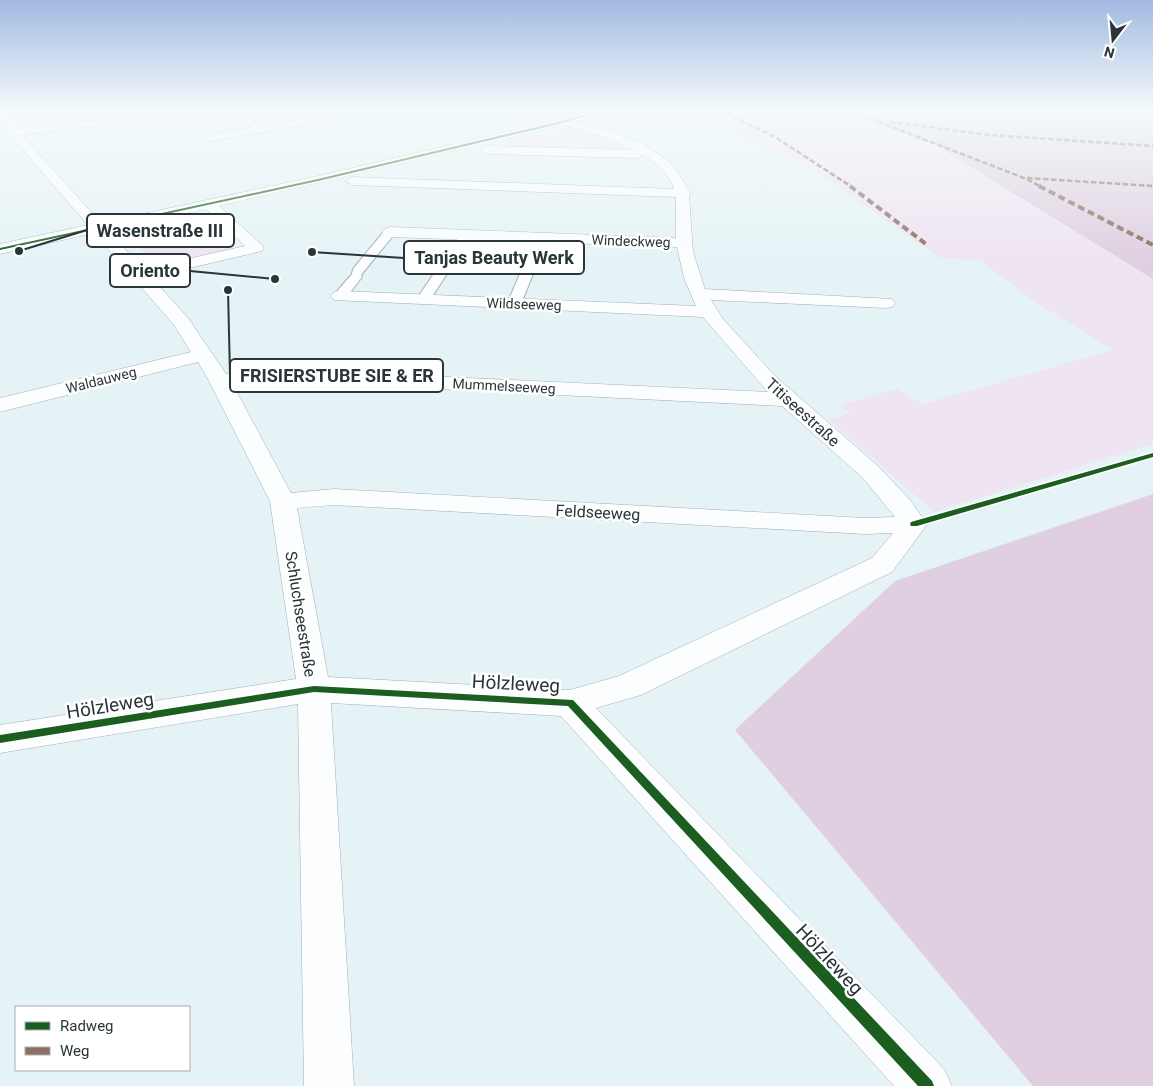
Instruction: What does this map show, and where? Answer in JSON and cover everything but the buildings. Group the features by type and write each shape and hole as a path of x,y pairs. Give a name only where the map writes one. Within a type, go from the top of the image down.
{"street":[{"name":"Schluchseestraße","path":"38,161 180,322 220,381 283,501 314,689 329,1086"},
{"path":"0,249 398,161"},
{"name":"Titiseestraße","path":"659,161 678,179 684,194 684,243 690,272 708,312 758,372 857,459 901,504 914,524"},
{"path":"318,180 684,194"},
{"path":"138,275 256,248 209,204"},
{"name":"Windeckweg","path":"390,232 684,243"},
{"path":"700,294 886,303"},
{"name":"Wildseeweg","path":"340,296 708,312"},
{"name":"Waldauweg","path":"0,405 203,355"},
{"name":"Mummelseeweg","path":"220,381 256,374 788,400"},
{"name":"Feldseeweg","path":"283,501 334,497 865,526 914,524"},
{"name":"Hölzleweg","path":"0,739 314,689 570,703 629,686 882,565 914,524"},
{"name":"Hölzleweg","path":"570,703 927,1086"}],"lane":[{"name":"Windeckweg","path":"340,296 390,232"},
{"path":"423,300 466,236"},
{"path":"514,304 541,238"}],"shaded area":[{"path":"794,161 958,161 1153,279 1153,444 934,512 829,420 850,413 839,405 898,389 923,404 1113,350 1032,300 980,260 940,258 811,168"},
{"path":"960,161 1153,161 1153,279"},
{"path":"183,215 208,217 212,221 196,225 217,248 235,245 224,252 161,265 154,264 127,233 131,229 145,223"},
{"path":"1153,494 1153,1086 1033,1086 735,730 895,581"}],"marked path":[{"path":"813,161 877,206 926,244"},
{"path":"979,161 1024,178 1153,245"},
{"path":"1027,178 1153,186"}],"cycle path":[{"path":"0,249 400,161"},
{"path":"914,524 1153,455"},
{"path":"0,739 314,689 570,703 927,1086"}],"place":[{"name":"Wasenstraße III","path":"19,251"},
{"name":"Tanjas Beauty Werk","path":"312,252"},
{"name":"Oriento","path":"275,279"},
{"name":"FRISIERSTUBE SIE & ER","path":"228,290"}]}
